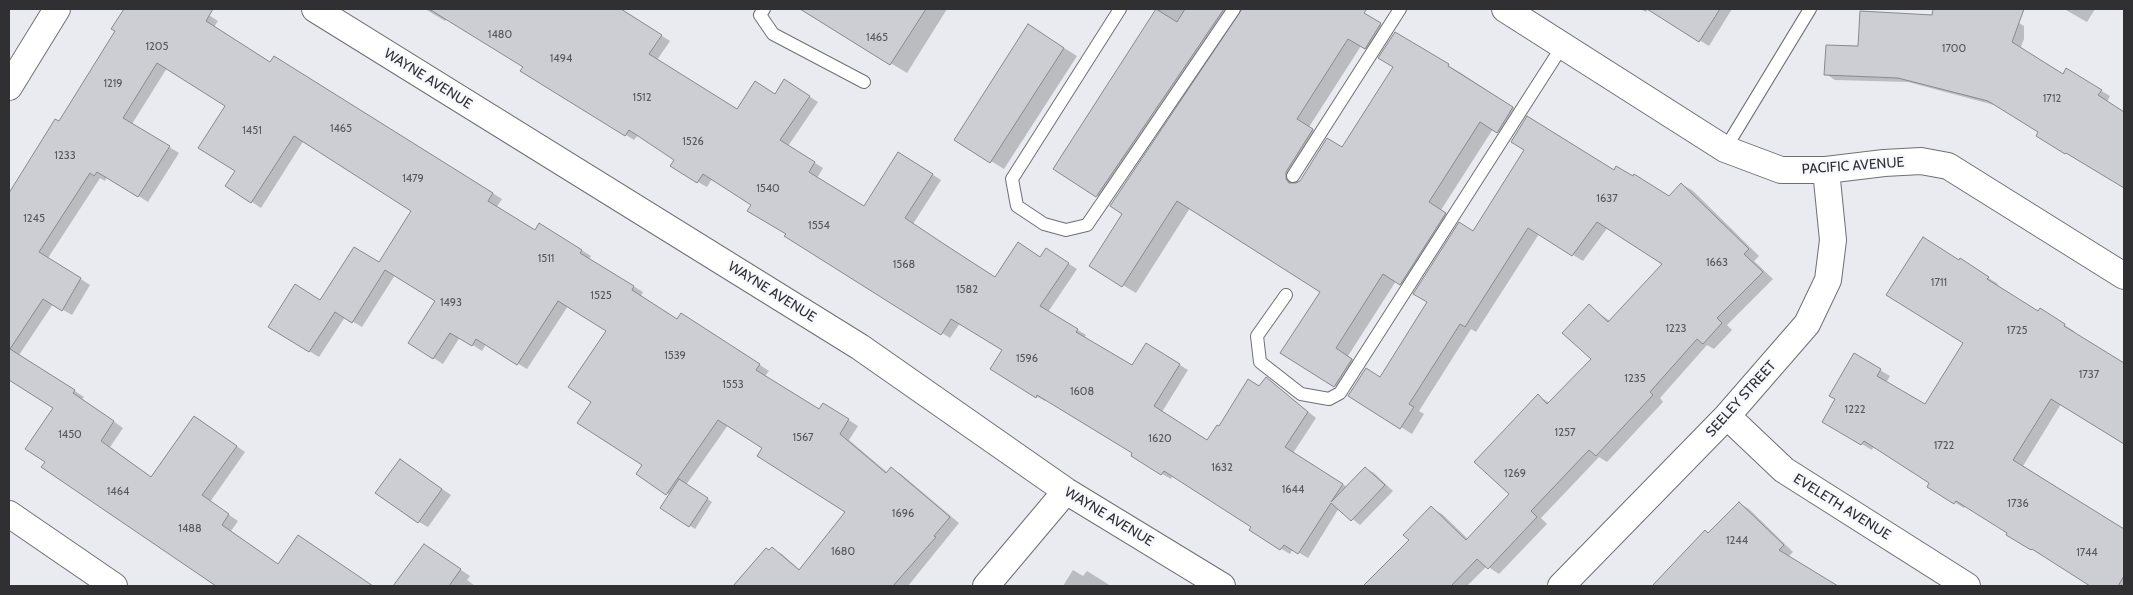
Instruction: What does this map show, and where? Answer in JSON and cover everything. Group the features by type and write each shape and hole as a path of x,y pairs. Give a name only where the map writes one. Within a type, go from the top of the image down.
{"street":[{"path":"9,87 57,9"},
{"name":"WAYNE AVENUE","path":"315,9 860,347 1066,491 1222,586"},
{"name":"PACIFIC AVENUE","path":"1505,9 1725,149 1781,170 1826,170 1921,161 1948,166 2124,276"},
{"name":"SEELEY STREET","path":"1561,586 1726,416 1807,324 1828,280 1833,240 1826,170"},
{"name":"EVELETH AVENUE","path":"1726,416 1784,470 1967,586"},
{"path":"986,586 1066,491"},
{"path":"9,514 114,586"}],"lane":[{"path":"764,9 760,15 773,34 864,82"},
{"path":"1120,9 1012,179 1017,206 1044,224 1066,230 1087,225 1234,9"},
{"path":"1293,176 1400,9"},
{"path":"1725,149 1810,9"},
{"path":"1286,295 1257,336 1260,362 1301,394 1329,399 1340,393 1563,46"}],"building":[{"path":"124,9 213,9 206,21 270,62 274,56 493,193 488,201 535,230 539,223 582,250 580,253 634,286 632,290 677,319 681,313 760,364 756,370 819,409 823,403 849,419 840,434 886,473 891,467 950,517 934,536 936,537 893,586 733,586 766,548 769,550 772,547 799,570 845,512 757,456 762,448 718,420 666,495 636,474 642,465 577,423 591,402 568,387 606,331 558,301 517,365 476,339 472,346 450,333 433,359 408,343 435,301 385,270 352,323 335,312 309,352 268,327 295,284 320,300 354,247 379,262 411,211 294,136 251,203 225,186 235,171 198,148 225,106 157,63 123,118 170,146 138,197 97,172 94,176 90,173 39,252 81,278 62,311 43,299 10,349 75,390 73,393 114,421 101,441 151,477 194,416 237,446 202,495 229,514 222,525 278,564 298,535 373,586 216,586 41,467 45,462 25,449 53,408 9,380 9,193 55,119 59,121 115,31 111,29"},
{"path":"429,9 621,9 662,35 649,54 737,109 755,81 775,94 784,79 810,96 780,140 815,162 809,172 864,206 898,152 933,174 905,218 947,246 995,277 1018,242 1040,257 1046,248 1069,263 1040,306 1078,329 1076,332 1132,365 1146,343 1180,364 1154,406 1207,440 1217,425 1219,426 1248,379 1259,386 1266,377 1308,412 1285,447 1343,484 1331,502 1365,467 1385,485 1351,521 1331,503 1298,554 1284,545 1280,550 1249,530 1251,527 1164,471 1161,475 1131,456 1132,453 1037,395 1036,398 990,369 1002,350 951,319 941,335 784,236 786,234 747,211 751,205 703,174 697,183 670,166 674,160 629,130 625,136 520,71 523,67"},
{"path":"800,9 926,9 890,65"},
{"path":"1156,9 1177,22 1185,9 1224,9 1096,197 1053,169"},
{"path":"1242,9 1367,9 1364,13 1381,23 1365,49 1348,39 1297,119 1313,129 1286,172 1286,179 1289,183 1300,181 1327,138 1342,147 1393,67 1378,58 1395,32 1449,64 1448,66 1513,107 1497,133 1480,122 1429,202 1446,213 1400,285 1383,274 1336,348 1352,359 1334,387 1280,353 1320,292 1177,201 1122,287 1089,266 1122,214 1110,206"},
{"path":"1647,9 1720,9 1699,42"},
{"path":"1933,9 2024,9 2012,42 2063,74 2066,68 2102,90 2098,95 2124,112 2124,188 2036,136 2038,132 1988,101 1898,78 1824,75 1826,45 1858,46 1860,11 1932,15"},
{"path":"1028,24 1064,48 990,163 954,140"},
{"path":"1527,116 1614,170 1616,166 1633,176 1634,174 1669,196 1681,183 1749,249 1744,254 1763,272 1717,318 1722,323 1703,344 1697,339 1650,392 1653,395 1596,456 1589,450 1531,511 1537,517 1488,569 1477,559 1451,586 1363,586 1409,540 1403,535 1431,506 1466,540 1509,494 1474,462 1538,394 1547,404 1591,359 1562,333 1589,304 1608,322 1662,264 1597,222 1572,256 1528,228 1465,327 1460,324 1409,404 1414,407 1400,429 1348,396 1366,368 1380,377 1427,302 1413,294 1459,222 1473,231 1524,150 1511,142"},
{"path":"1923,237 1959,260 1960,258 1989,277 1987,279 2038,311 2040,308 2065,324 2064,326 2124,363 2124,444 2051,399 2013,460 2124,529 2124,576 2118,586 2090,586 2032,549 2006,535 2007,533 1956,501 1954,504 1927,487 1929,483 1864,441 1861,445 1822,422 1835,399 1829,396 1854,353 1881,369 1877,376 1925,404 1963,343 1886,295"},
{"path":"400,459 442,489 418,523 375,493"},
{"path":"679,479 708,498 689,527 660,508"},
{"path":"1739,502 1784,545 1779,550 1838,586 1652,586 1705,530 1708,533"},
{"path":"424,544 461,569 449,586 393,586"}]}
